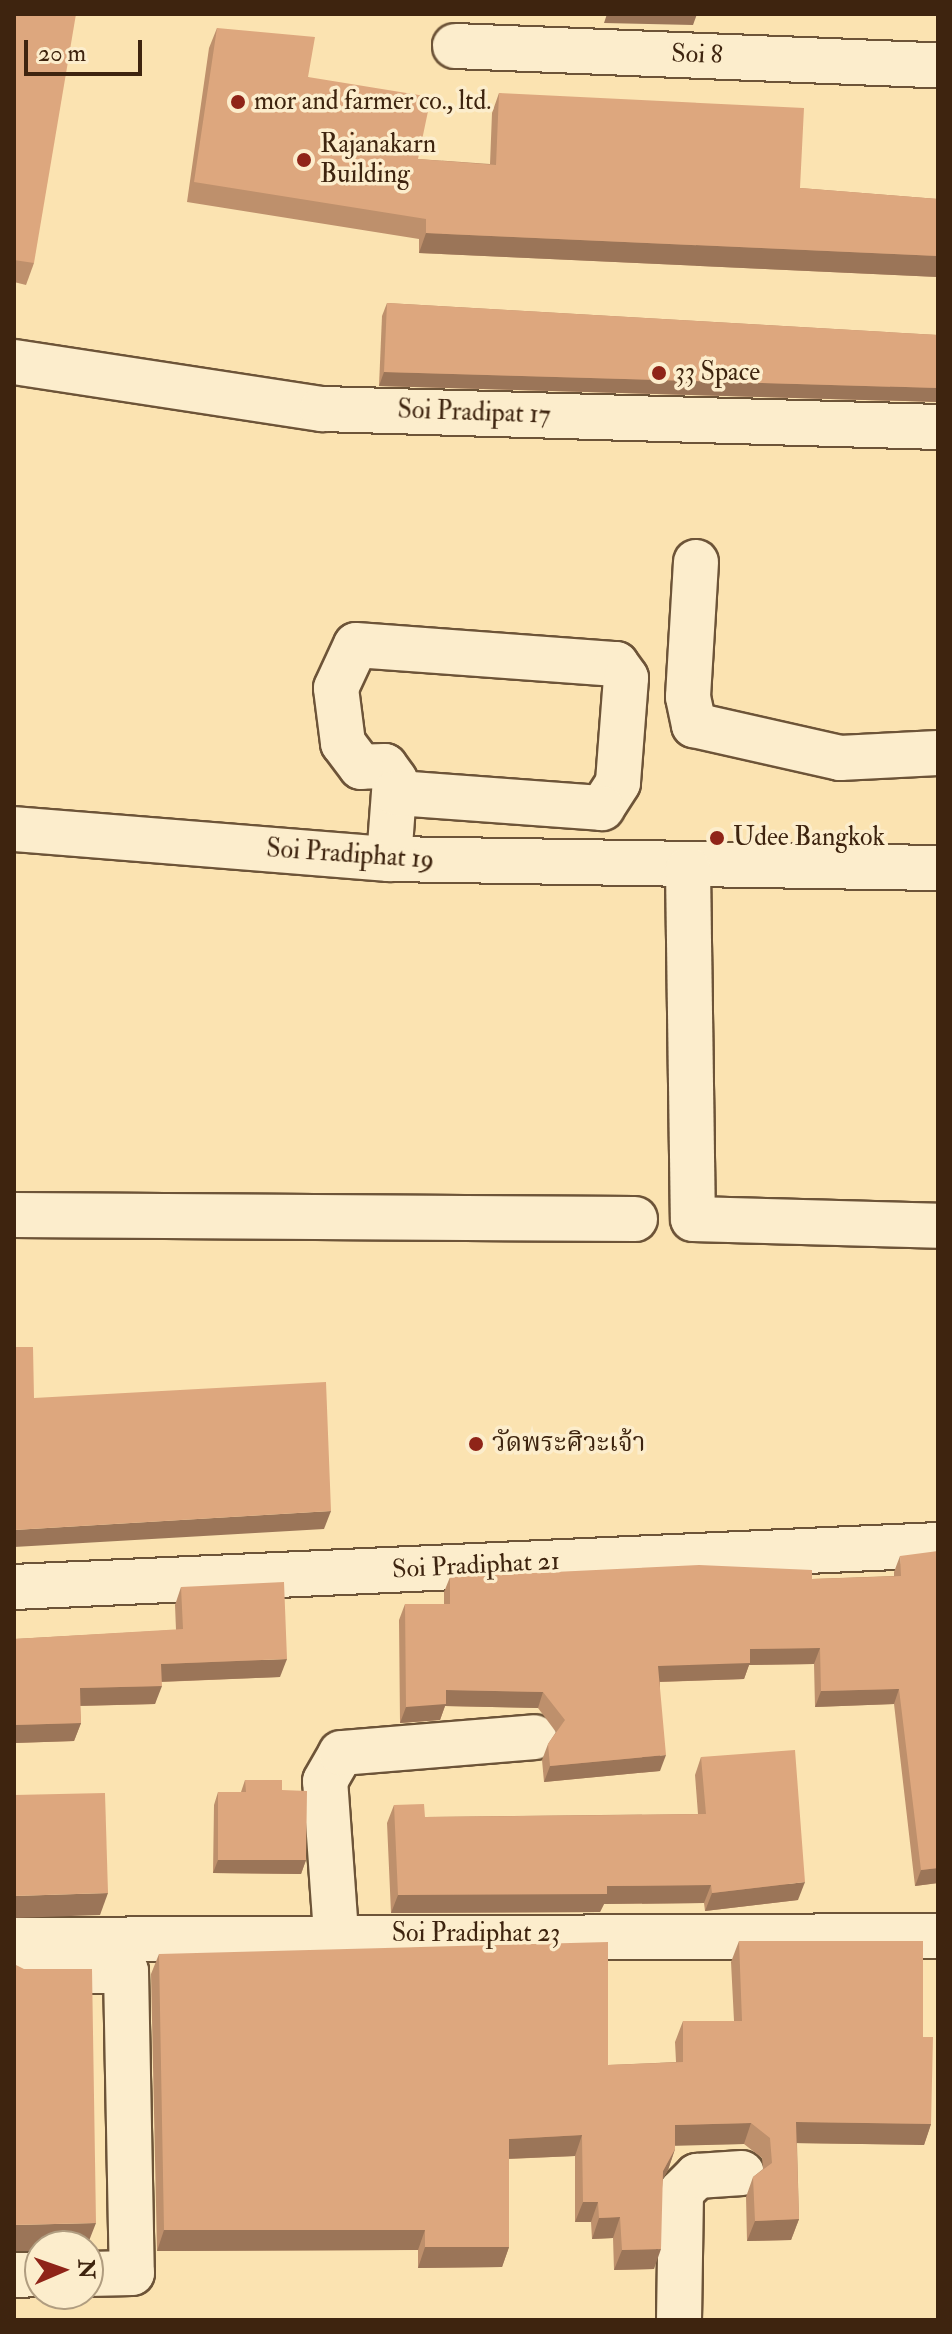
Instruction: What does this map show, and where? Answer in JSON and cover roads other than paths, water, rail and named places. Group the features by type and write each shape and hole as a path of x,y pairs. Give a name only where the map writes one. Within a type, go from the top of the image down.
{"street":[{"name":"Soi 8","path":"455,46 938,65"},
{"name":"Soi Pradipat 17","path":"14,362 322,409 938,427"},
{"path":"696,562 688,697 694,725 739,741 840,758 938,753"},
{"path":"389,859 396,793 385,766 361,767 343,743 336,688 356,645 616,664 626,678 618,783 602,808 396,793"},
{"name":"Soi Pradiphat 19","path":"14,829 389,859 688,869 938,868"},
{"path":"688,869 693,1219 938,1226"},
{"path":"14,1215 635,1219"},
{"name":"Soi Pradiphat 21","path":"14,1587 938,1545"},
{"path":"336,1933 325,1781 341,1753 534,1737"},
{"name":"Soi Pradiphat 23","path":"14,1940 336,1933 938,1936"},
{"path":"14,1971 126,1971 132,2273 104,2274"},
{"path":"679,2320 681,2192 697,2176 742,2173"}],"place":[{"name":"mor and farmer co., ltd.","path":"238,102"},
{"name":"Rajanakarn Building","path":"304,160"},
{"name":"33 Space","path":"659,373"},
{"name":"Udee Bangkok","path":"717,838"},
{"name":"วัดพระศิวะเจ้า","path":"476,1444"}]}
